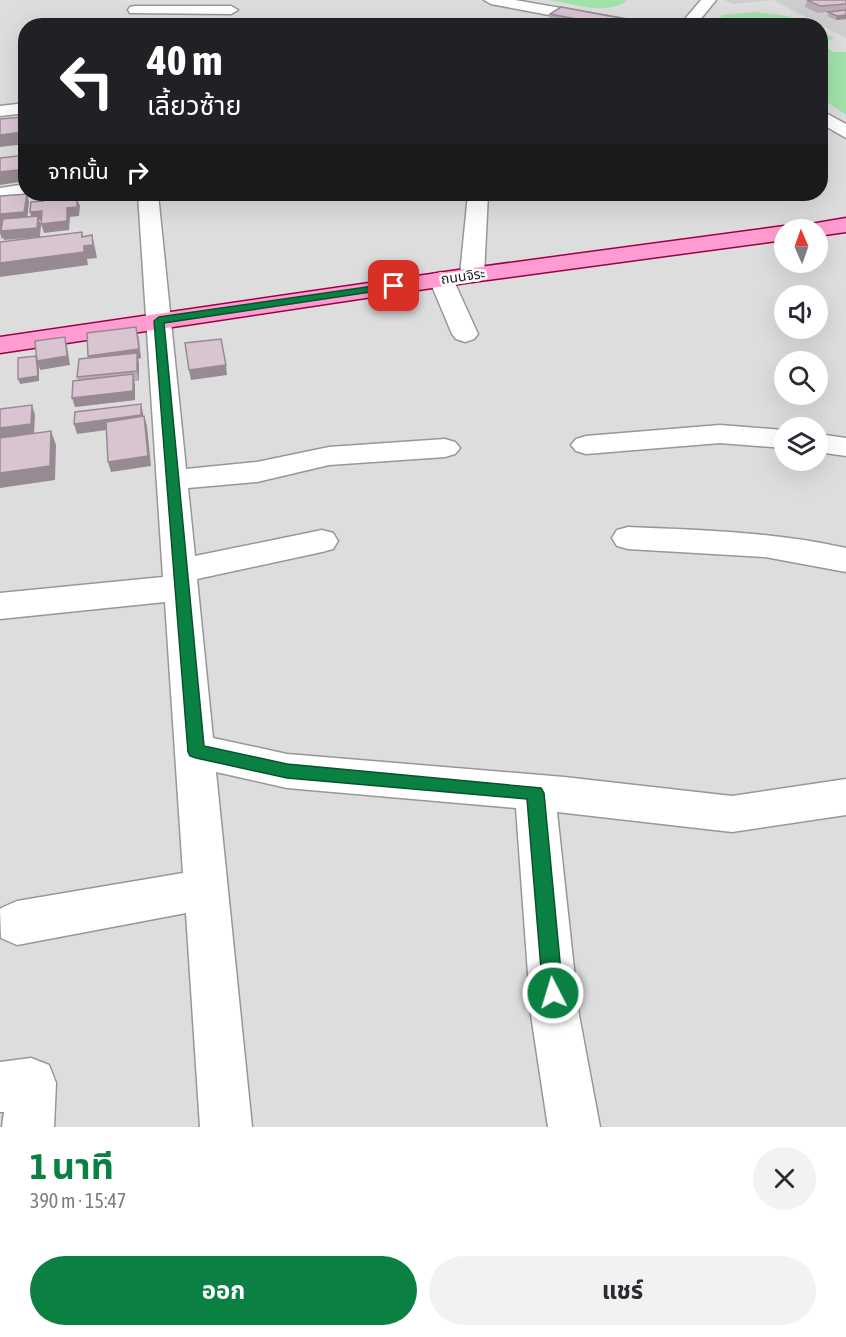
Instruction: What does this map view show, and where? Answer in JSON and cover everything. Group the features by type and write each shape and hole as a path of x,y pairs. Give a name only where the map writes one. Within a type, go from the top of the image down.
{"main road":[{"path":"828,228 846,225"},
{"name":"ถนนจิระ","path":"0,345 441,279 774,234"}],"street":[{"path":"491,0 591,18"},
{"path":"693,18 709,0"},
{"path":"135,12 231,10"},
{"path":"0,111 18,109"},
{"path":"0,194 18,191"},
{"path":"154,201 159,321 226,1127"},
{"path":"472,275 477,201"},
{"path":"441,279 465,334"},
{"path":"586,445 720,434 774,438"},
{"path":"828,444 846,447"},
{"path":"172,480 257,472 329,456 445,448"},
{"path":"628,538 750,545 826,555 846,560"},
{"path":"0,606 181,579 322,541"},
{"path":"196,752 287,771 535,793 732,814 846,797"},
{"path":"535,793 555,1015 574,1127"},
{"path":"17,923 206,889"},
{"path":"0,1087 31,1083 28,1127"}],"shaded area":[{"path":"0,0 846,0 846,1127 0,1127"},
{"path":"549,0 627,0 610,8 590,8"},
{"path":"724,0 773,0 734,4"},
{"path":"773,0 846,0 846,38 828,29 828,18 808,18"},
{"path":"756,12 791,18 720,18 722,15"},
{"path":"828,48 834,52 846,52 846,115 828,103"}],"building":[{"path":"807,0 846,0 846,4 820,6"},
{"path":"561,7 620,18 571,18 550,14"},
{"path":"846,10 846,15 837,16 828,12"},
{"path":"18,117 18,133 0,135 0,119"},
{"path":"18,156 18,170 0,172 0,158"},
{"path":"18,195 18,201 26,201 24,212 0,214 0,196"},
{"path":"77,201 77,207 67,208 67,221 41,224 42,211 30,212 31,202"},
{"path":"38,216 37,228 1,231 3,219"},
{"path":"82,232 82,237 92,235 93,245 84,246 84,252 0,263 0,242"},
{"path":"136,327 139,349 88,356 87,333"},
{"path":"65,337 67,356 37,361 35,341"},
{"path":"221,339 226,365 189,370 185,343"},
{"path":"137,353 137,371 77,377 79,359"},
{"path":"36,356 38,376 18,379 18,358"},
{"path":"133,374 133,391 72,398 73,381"},
{"path":"141,404 141,415 74,424 75,412"},
{"path":"32,405 31,424 0,428 0,409"},
{"path":"144,416 148,456 108,462 106,422"},
{"path":"51,431 50,466 0,473 0,438"}],"route":[{"path":"394,286 159,321 196,752 287,771 535,793 553,993"}]}
